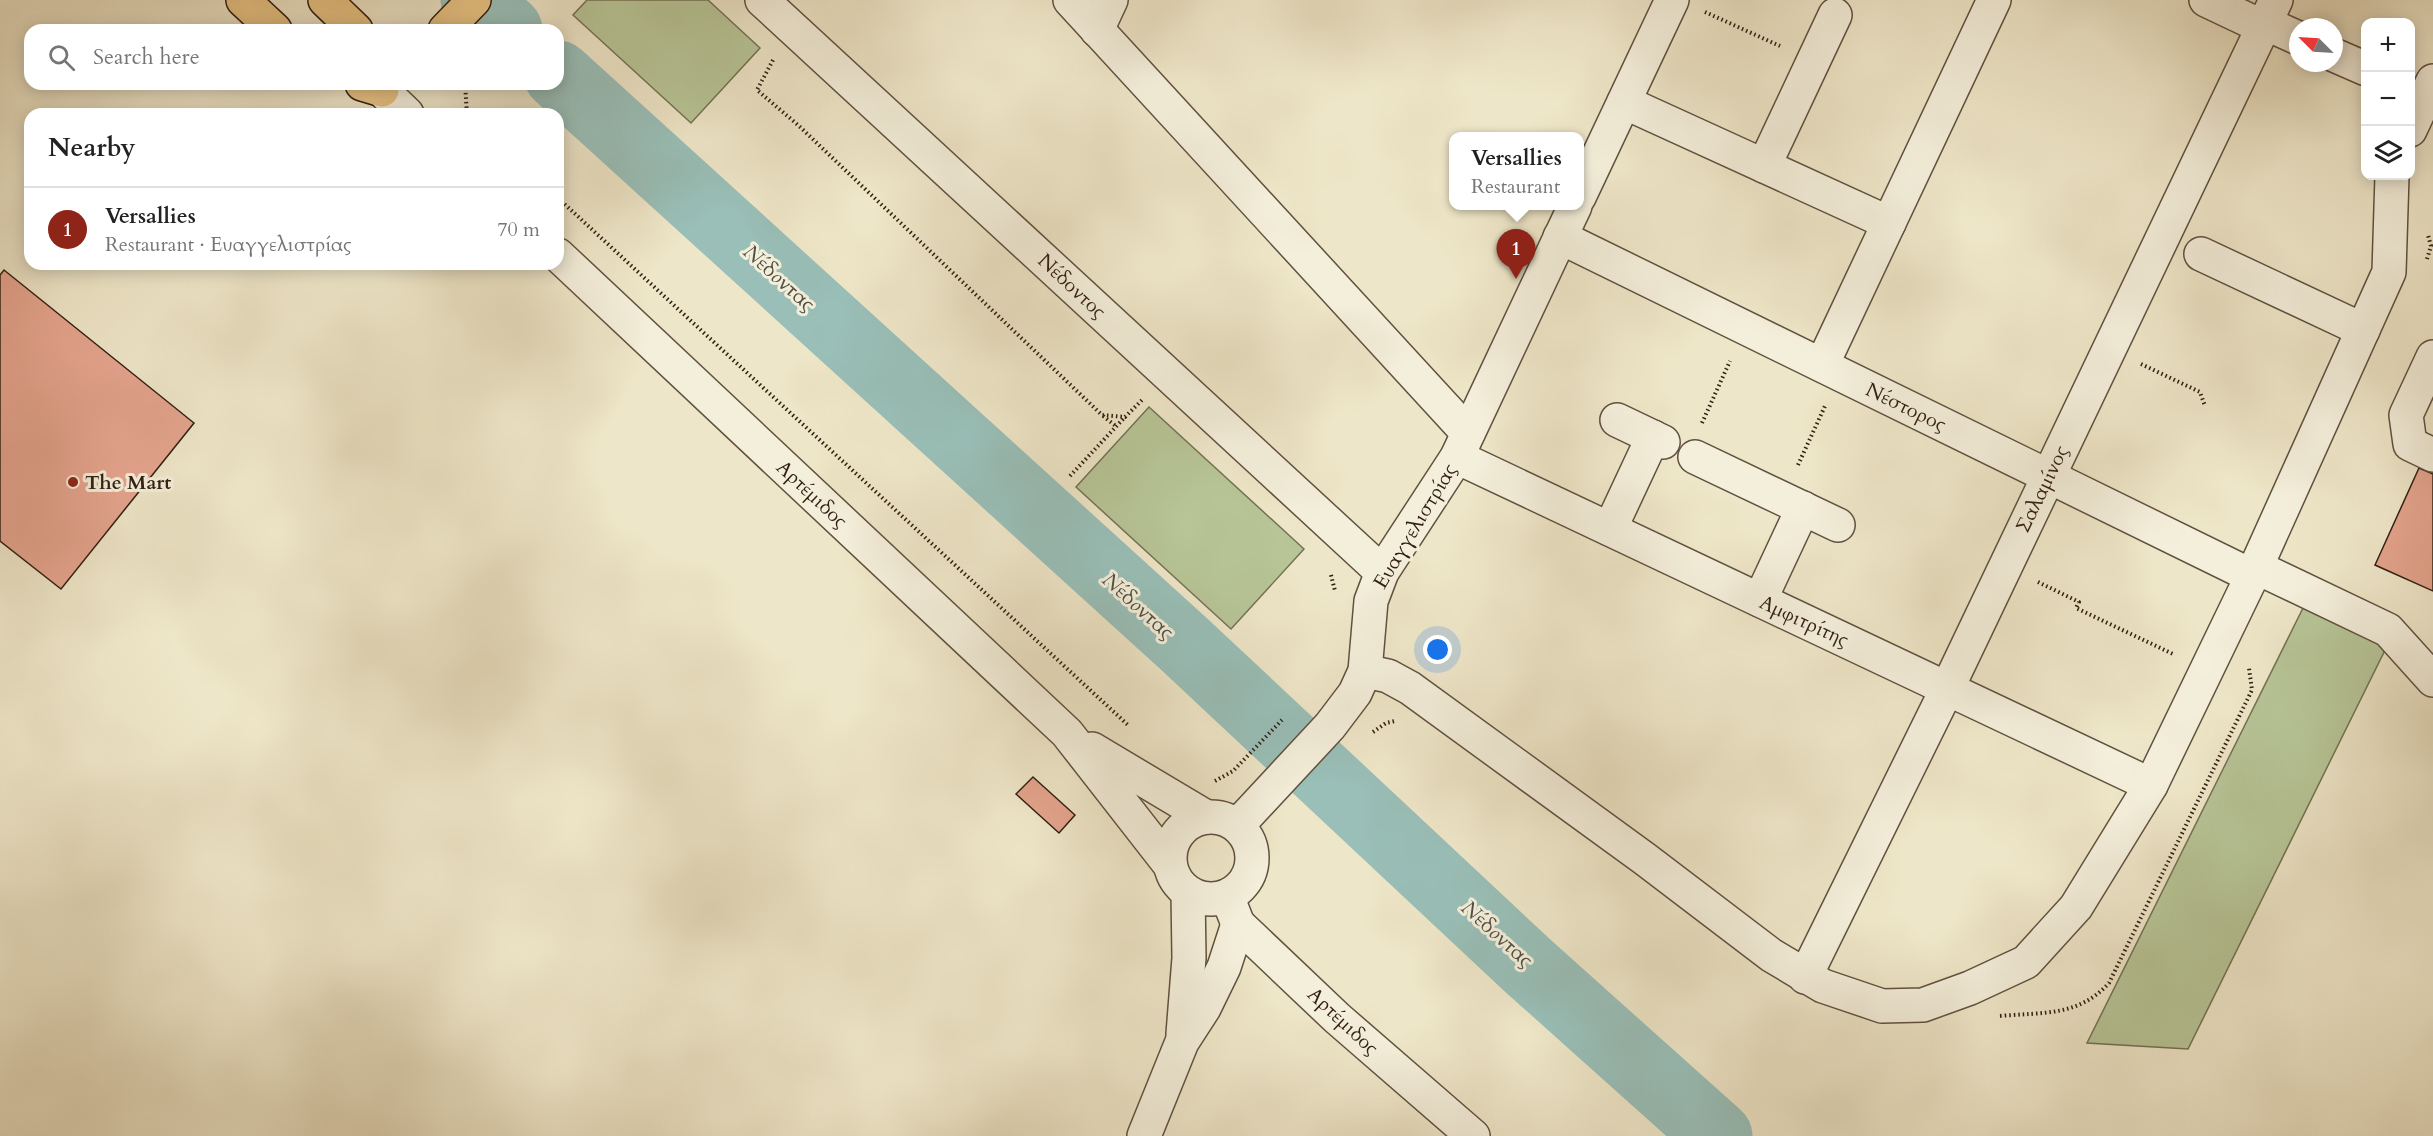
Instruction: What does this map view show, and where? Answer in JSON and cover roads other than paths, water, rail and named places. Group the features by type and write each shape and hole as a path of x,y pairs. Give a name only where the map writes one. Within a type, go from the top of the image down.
{"main road":[{"path":"243,0 269,24"},
{"path":"325,0 350,24"},
{"path":"451,24 474,0"}],"street":[{"name":"Νέδοντος","path":"762,0 1382,572"},
{"path":"1070,0 1462,445"},
{"path":"1097,30 1111,0"},
{"path":"1831,370 1889,223 1994,0"},
{"path":"2206,0 2268,17 2289,32"},
{"path":"1584,186 1624,102 1686,5"},
{"path":"1764,166 1835,15"},
{"name":"Σαλαμίνος","path":"1805,977 1947,689 2268,17"},
{"path":"2343,59 2361,67"},
{"path":"382,90 401,108"},
{"path":"2411,126 2423,90"},
{"path":"1624,102 1889,223"},
{"path":"1365,672 1388,676 1410,688 1645,859 1771,955 1805,977 1850,997 1882,1006 1923,1005 1970,988 2026,962 2076,907 2151,785 2254,571 2389,272 2392,180"},
{"name":"Ευαγγελιστρίας","path":"1237,826 1336,719 1365,672 1371,601 1382,572 1462,445 1573,210"},
{"name":"Νέστορος","path":"1560,237 2049,477 2388,630 2433,680"},
{"path":"2201,254 2363,330"},
{"name":"Αρτέμιδος","path":"564,261 1067,733 1170,866 1176,881 1188,893"},
{"path":"2433,357 2406,415 2410,444 2433,455"},
{"path":"1610,530 1658,439 1617,420"},
{"name":"Αμφιτρίτης","path":"1462,445 1610,530 2151,785"},
{"path":"1697,445 1792,503 1838,525"},
{"path":"1760,600 1792,503"},
{"name":"Αρτέμιδος","path":"1067,733 1150,786 1206,817 1223,818 1237,826"},
{"path":"1170,866 1171,848 1177,833 1190,822 1206,817"},
{"path":"1144,1136 1182,1042 1204,1008 1224,967 1233,910 1239,888 1247,878 1252,864 1246,837 1237,826"},
{"path":"1182,1042 1189,958 1188,893 1214,900 1233,910"},
{"name":"Αρτέμιδος","path":"1233,910 1337,1018 1473,1136"}],"waterway":[{"name":"Νέδoντας","path":"475,0 501,24"},
{"name":"Νέδoντας","path":"564,80 1184,644 1527,965 1718,1136"}],"place":[{"name":"Versallies","path":"1516,279"},
{"name":"The Mart","path":"73,482"}]}
